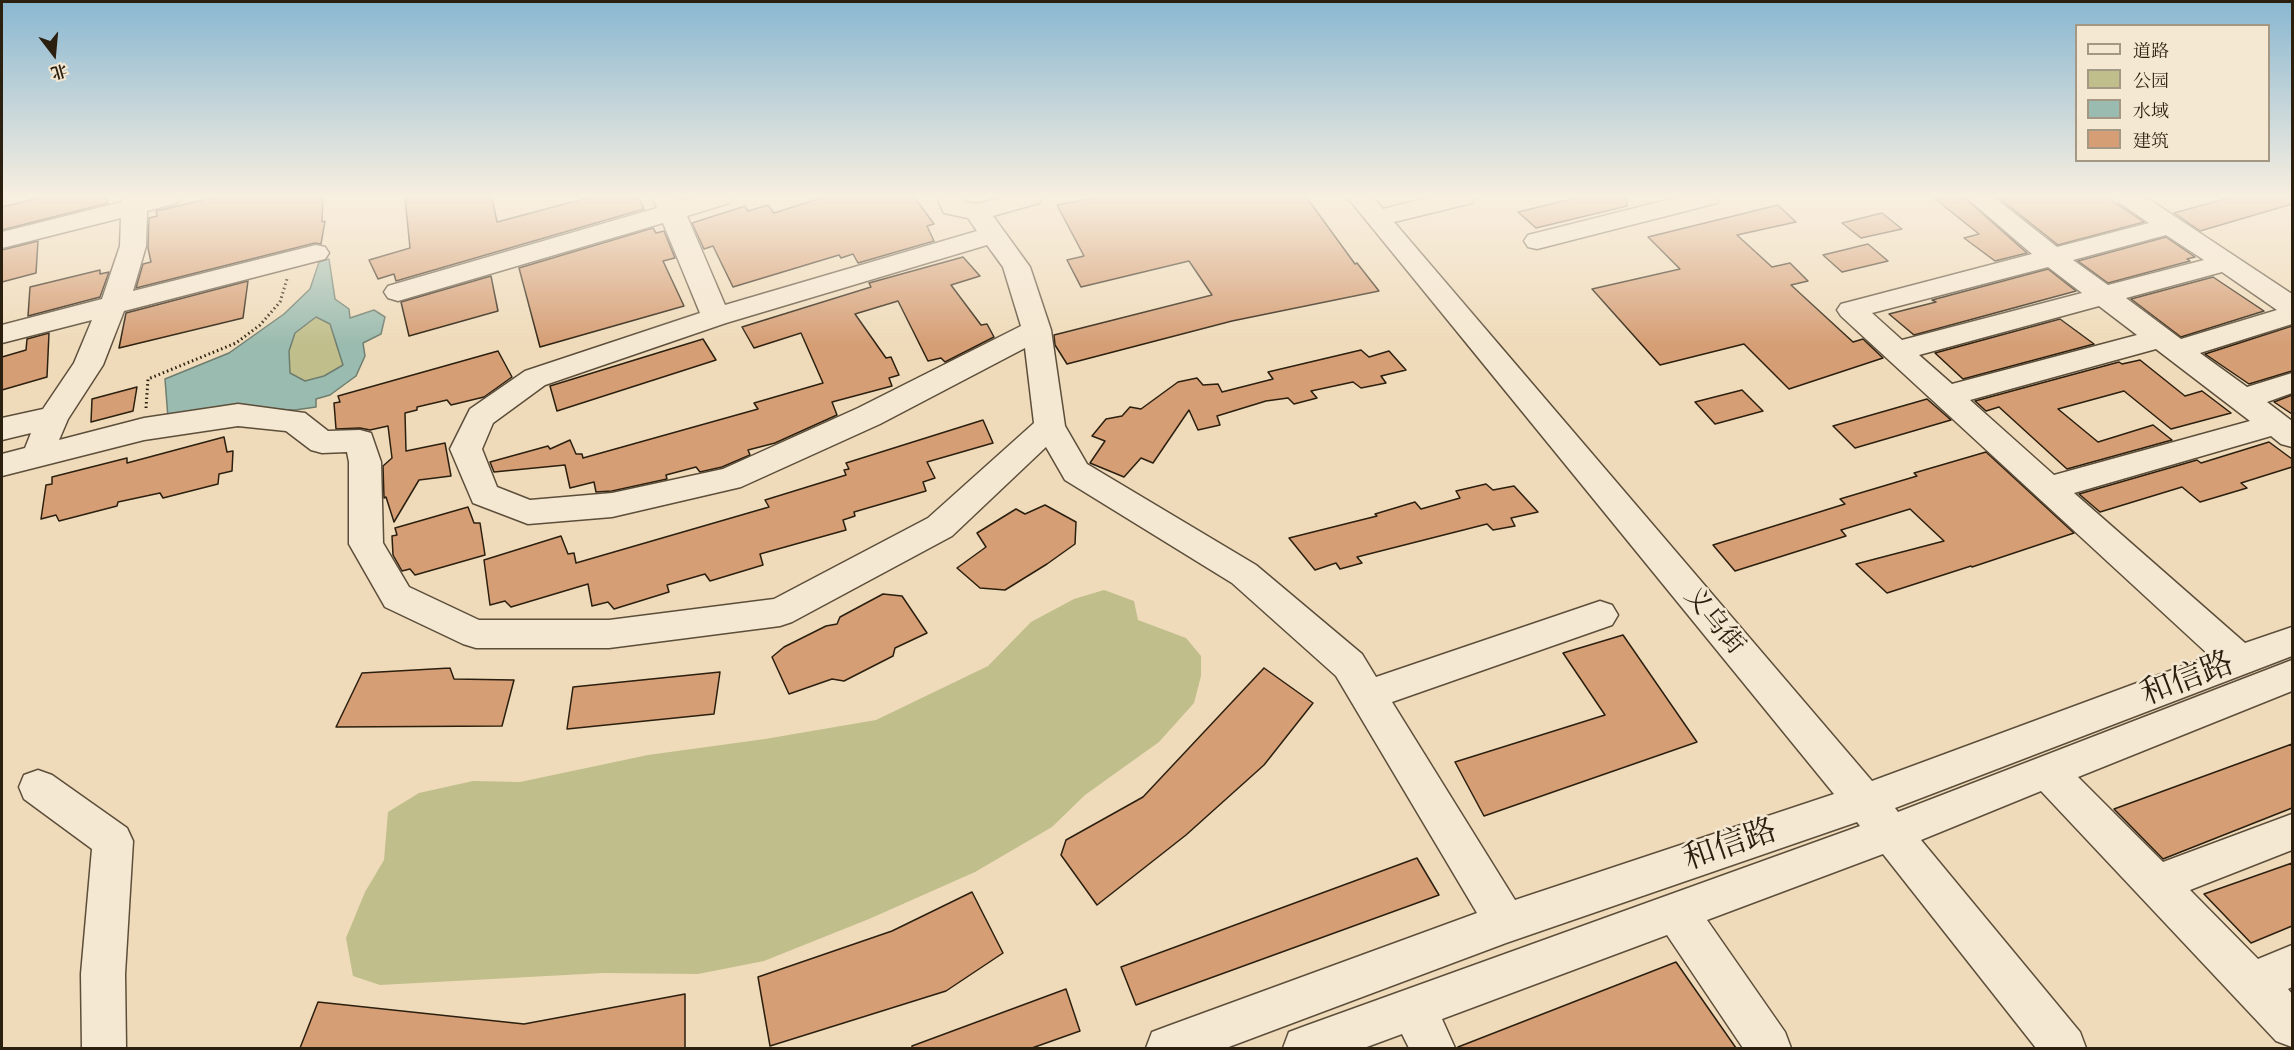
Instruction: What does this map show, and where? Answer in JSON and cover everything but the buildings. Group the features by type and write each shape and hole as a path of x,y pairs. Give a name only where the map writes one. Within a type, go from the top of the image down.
{"street":[{"path":"37,457 53,417 88,365 100,331 114,305 133,247"},
{"path":"398,292 538,247"},
{"path":"687,247 716,317"},
{"path":"892,247 716,317 535,378 481,417 466,449 484,495 528,512 612,505 730,479 869,416 1036,330"},
{"path":"999,247 1016,267 1036,330 1050,426 1076,472 1244,574 1350,665 1506,923"},
{"name":"义乌街","path":"1400,247 1891,833 2064,1048"},
{"path":"2040,247 2285,430"},
{"path":"2090,247 1851,310 2240,661"},
{"path":"2202,247 2292,307"},
{"path":"2,334 316,253"},
{"path":"1897,351 2225,262"},
{"path":"1946,396 2292,315"},
{"path":"2243,399 2292,383"},
{"path":"2,465 144,429 238,415 294,421 322,442 360,441 365,462 366,544 397,597 476,634 609,634 780,612 940,527 1050,426"},
{"path":"2,429 53,417"},
{"path":"2049,488 2285,430"},
{"path":"1368,695 1600,615"},
{"name":"和信路","path":"1168,1048 1506,923 1863,802 2292,641"},
{"name":"和信路","path":"1305,1048 1891,833 2292,675"},
{"path":"2048,772 2292,1025"},
{"path":"38,787 113,841 103,974 104,1048"},
{"path":"2157,884 2292,832"},
{"path":"1677,913 1769,1048"},
{"path":"2252,983 2292,966"},
{"path":"1413,1009 1433,1048"}],"path":[{"path":"144,429 148,379 236,343 260,325 280,302 288,283 286,261"}],"green space":[{"path":"316,317 330,324 343,365 324,376 305,381 290,373 289,351 295,333"},
{"path":"1104,590 1134,601 1138,620 1186,638 1201,656 1201,676 1194,703 1159,742 1085,795 1052,827 975,872 869,919 764,961 698,974 603,973 380,985 353,976 346,938 365,892 384,860 388,812 419,793 473,781 520,782 648,755 765,739 876,720 988,666 1031,622 1074,599"}],"water":[{"path":"329,259 335,299 349,309 350,318 374,310 385,317 381,334 363,343 365,356 356,376 330,395 316,399 316,407 295,410 235,408 168,418 165,379 229,353 284,314 310,289 319,262","holes":["316,317 330,324 343,365 324,376 305,381 290,373 289,351 295,333"]}]}
